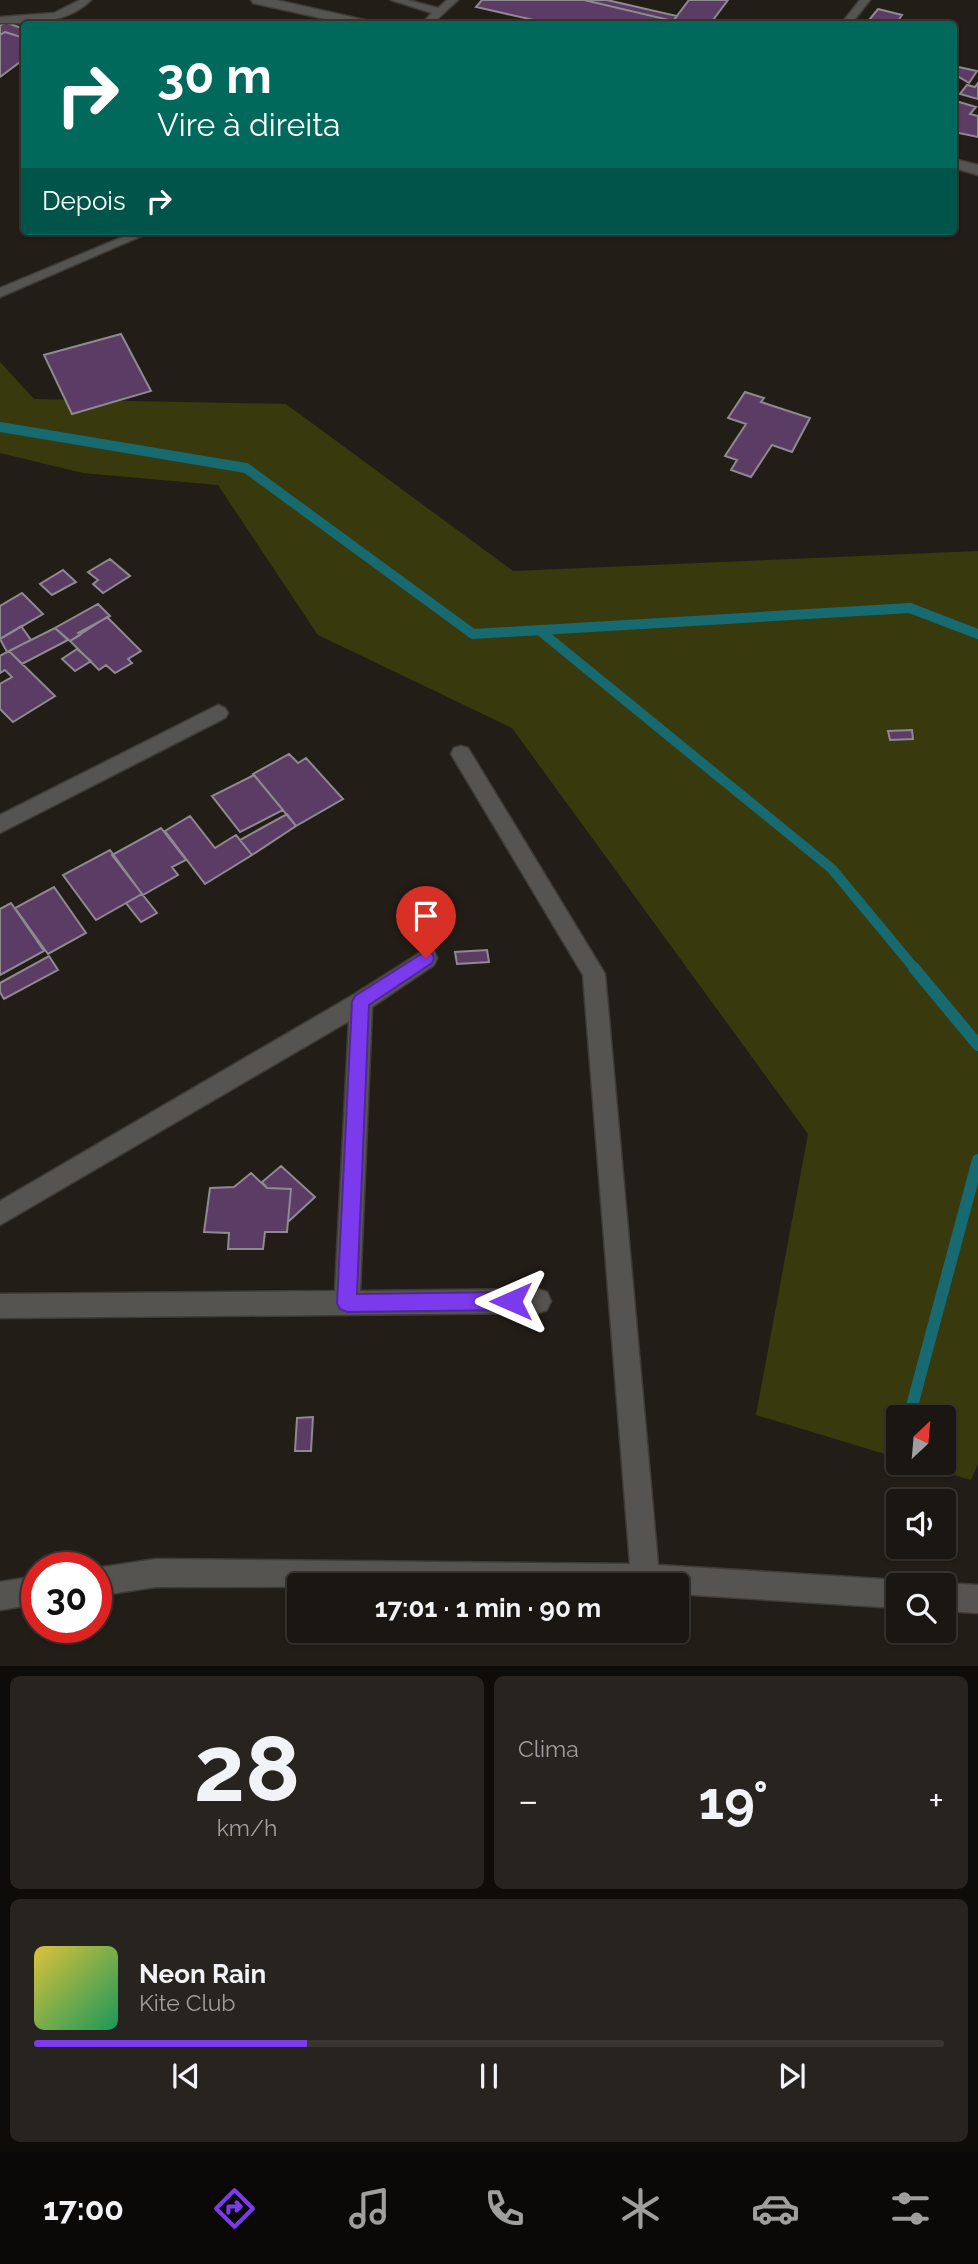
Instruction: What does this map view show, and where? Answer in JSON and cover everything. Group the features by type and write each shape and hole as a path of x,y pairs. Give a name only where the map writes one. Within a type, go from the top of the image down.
{"street":[{"path":"258,0 351,21"},
{"path":"957,165 978,170"},
{"path":"0,825 218,713"},
{"path":"461,754 594,974 645,1573"},
{"path":"0,1214 361,1002 426,958"},
{"path":"347,1303 361,1002"},
{"path":"0,1306 538,1301"},
{"path":"112,1580 156,1573 287,1574"},
{"path":"689,1581 886,1593"},
{"path":"0,1596 21,1593"},
{"path":"956,1598 978,1599"}],"lane":[{"path":"0,20 52,19 72,12 86,0"},
{"path":"396,0 440,12"},
{"path":"430,21 453,0"},
{"path":"848,21 864,0"},
{"path":"0,293 137,235"}],"shaded area":[{"path":"0,362 34,399 286,404 513,571 978,551 978,1464 971,1480 954,1475 956,1405 886,1405 886,1454 756,1415 808,1134 512,728 318,635 218,485 83,473 0,453"}],"building":[{"path":"482,0 584,0 673,21 539,21 476,7"},
{"path":"584,0 607,0 677,16 673,21"},
{"path":"689,0 728,0 712,21 673,21"},
{"path":"878,9 902,15 898,21 869,20"},
{"path":"5,22 21,28 21,37 5,32 0,35 0,26"},
{"path":"5,32 21,37 21,61 0,77 0,35"},
{"path":"957,67 977,71 969,83 957,76"},
{"path":"978,83 978,99 960,94 967,85 975,87"},
{"path":"957,101 976,107 970,114 978,116 978,137 957,133"},
{"path":"121,334 151,391 72,414 44,355"},
{"path":"745,392 764,398 761,402 810,418 792,452 772,445 751,477 731,470 737,460 725,456 746,424 728,418"},
{"path":"110,559 130,576 103,593 93,584 98,580 88,572"},
{"path":"63,570 76,582 52,595 40,584"},
{"path":"22,593 43,614 0,639 0,606"},
{"path":"98,604 110,616 78,633 80,635 70,641 55,628"},
{"path":"107,617 141,651 128,659 132,663 115,673 106,665 99,670 70,641"},
{"path":"21,626 31,640 7,652 0,639"},
{"path":"55,628 68,640 22,664 9,651"},
{"path":"77,649 91,661 75,671 62,659"},
{"path":"9,651 55,696 13,722 0,709 0,684 12,677 5,670 0,673 0,656"},
{"path":"912,730 913,739 890,740 888,731"},
{"path":"289,754 298,763 306,758 343,799 296,826 253,774"},
{"path":"254,775 283,810 240,832 212,796"},
{"path":"287,814 296,826 252,855 240,840"},
{"path":"190,816 215,848 236,835 252,855 205,884 165,831"},
{"path":"161,828 186,860 172,867 178,875 143,895 112,855"},
{"path":"110,850 142,894 96,920 63,875"},
{"path":"54,887 86,933 48,954 15,908"},
{"path":"142,894 157,913 141,922 126,903"},
{"path":"11,903 44,951 0,975 0,909"},
{"path":"487,950 489,962 457,964 455,952"},
{"path":"49,956 58,970 4,999 0,992 0,983"},
{"path":"281,1166 315,1197 288,1222 291,1189 267,1188 262,1182"},
{"path":"251,1173 267,1188 291,1189 287,1232 265,1232 263,1249 228,1249 229,1233 204,1232 210,1188 234,1187"},
{"path":"313,1417 311,1451 295,1451 297,1418"}],"waterway":[{"path":"0,427 246,468 473,634 539,630"},
{"path":"539,630 910,608 978,634"},
{"path":"539,630 832,869 915,969"},
{"path":"914,968 978,1045"},
{"path":"912,1405 978,1160"}],"route":[{"path":"426,958 361,1002 347,1303 511,1301"}]}
